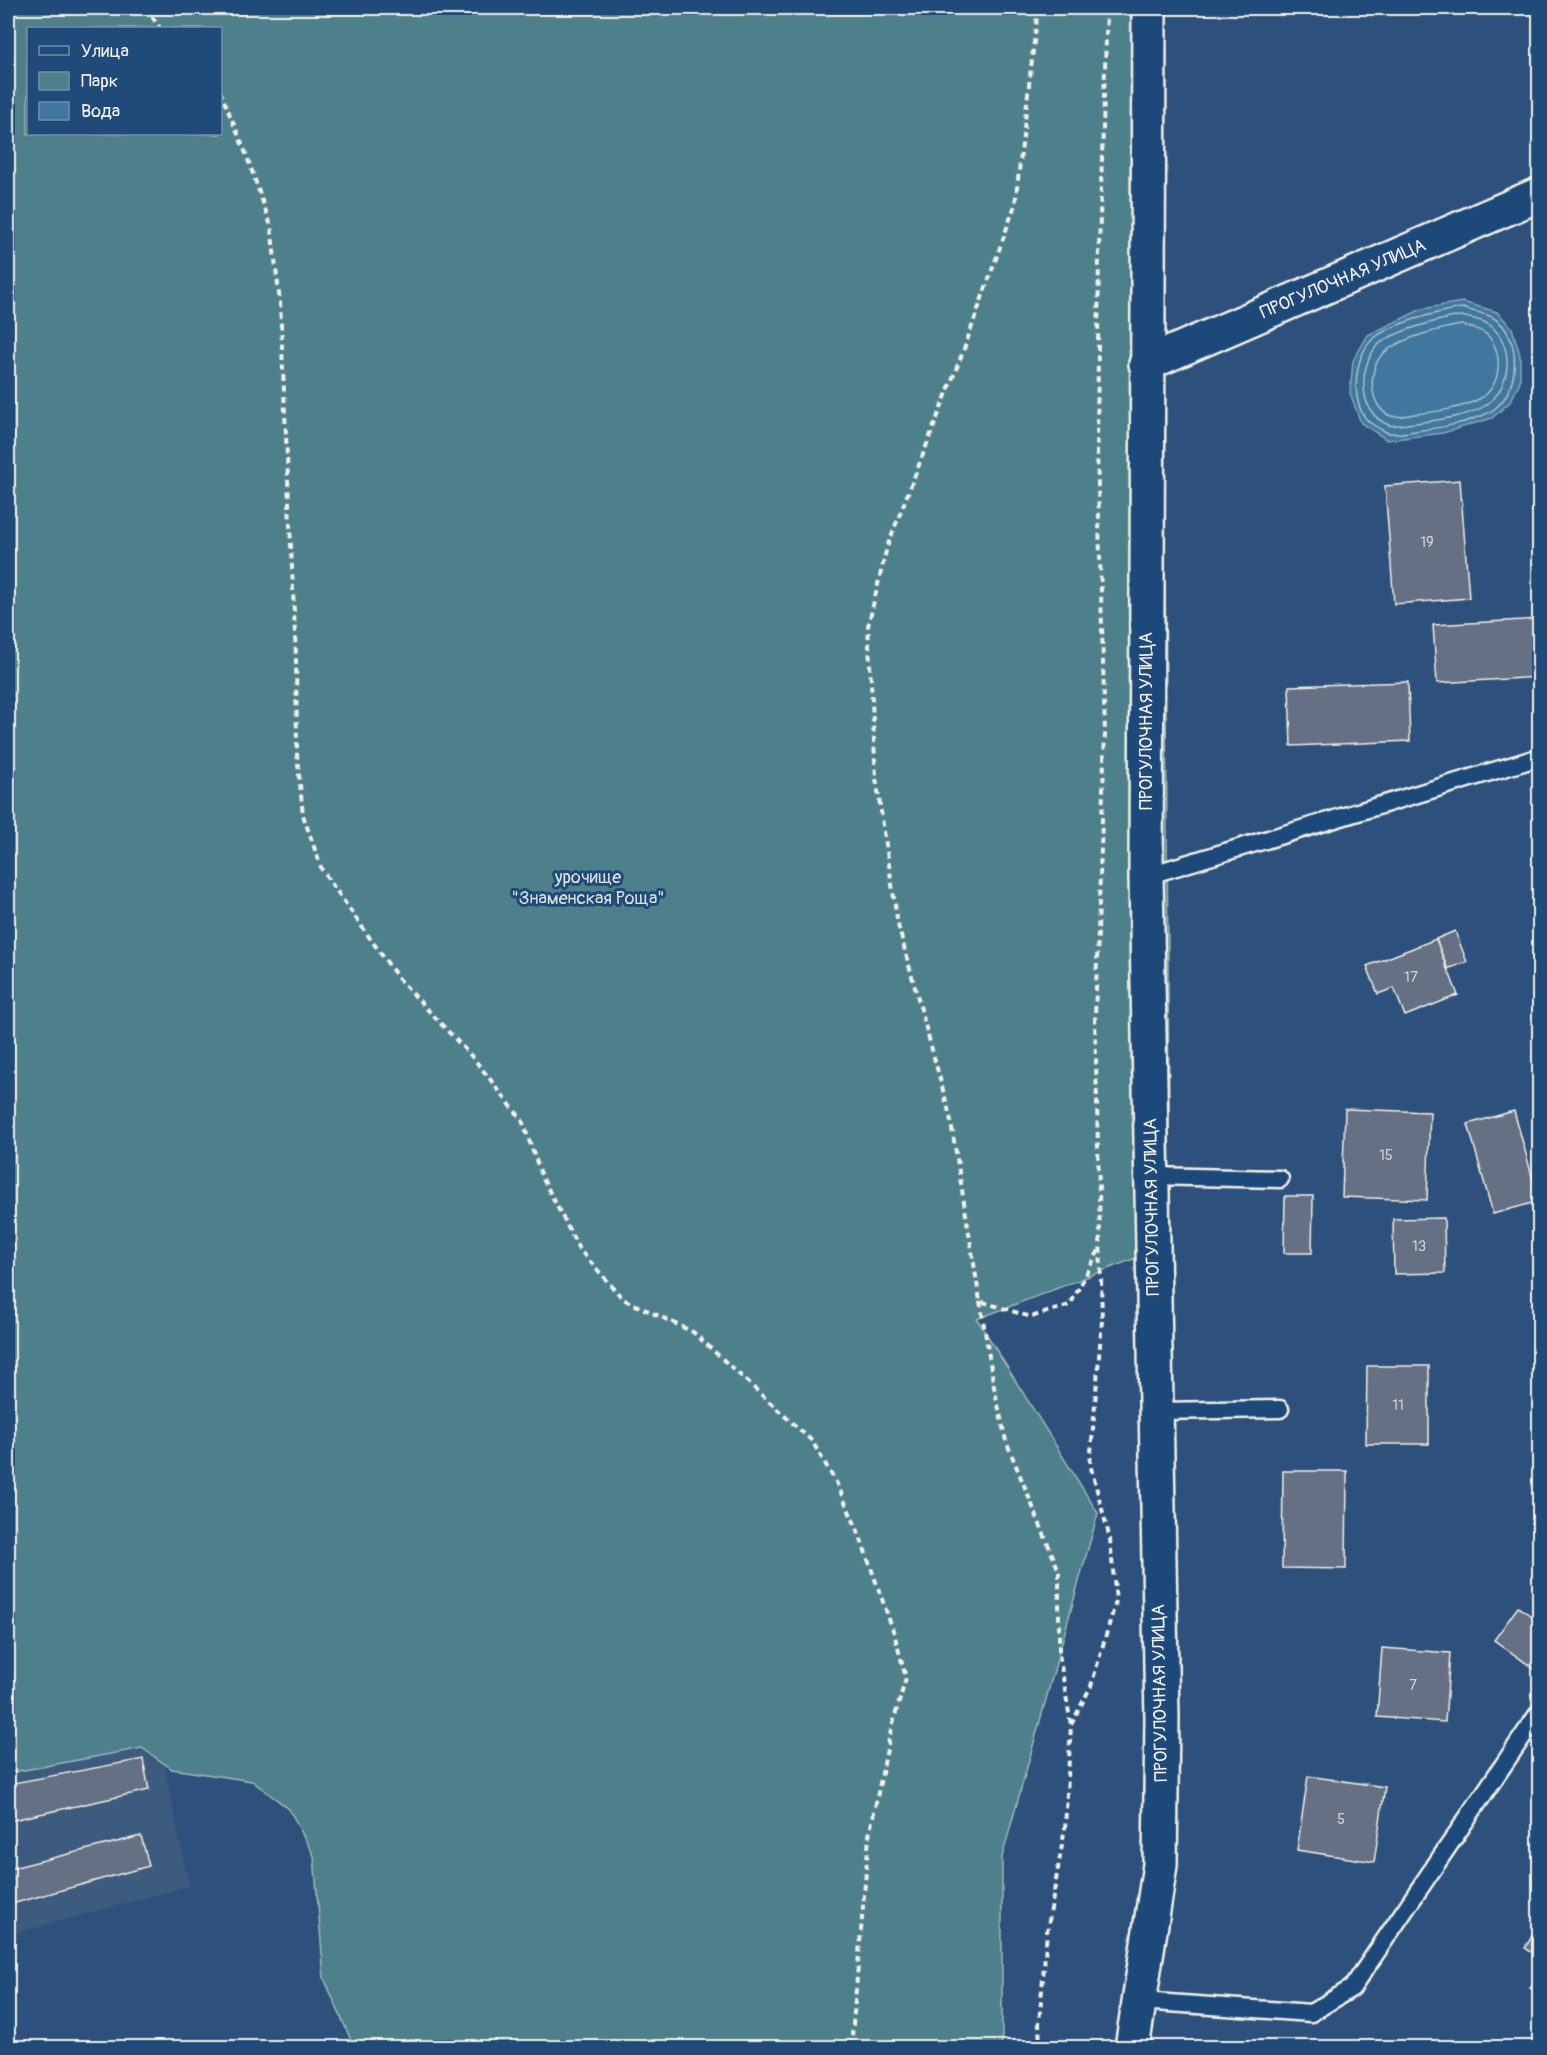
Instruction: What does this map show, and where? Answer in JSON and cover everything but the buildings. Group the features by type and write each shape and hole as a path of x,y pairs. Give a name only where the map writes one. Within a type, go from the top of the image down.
{"street":[{"name":"ПРОГУЛОЧНАЯ УЛИЦА","path":"1132,2048 1160,1865 1162,1719 1146,876 1149,8"},
{"name":"ПРОГУЛОЧНАЯ УЛИЦА","path":"1146,364 1539,194"}],"lane":[{"path":"1146,876 1539,757"},
{"path":"1151,1176 1280,1179"},
{"path":"1156,1411 1280,1409"},
{"path":"1140,2001 1311,2013 1352,1988 1539,1711"}],"path":[{"path":"146,8 159,27"},
{"path":"1038,8 1015,205 964,349 887,547 868,626 876,777 898,925 950,1116 994,1387 1006,1441 1059,1571 1059,1653 1071,1725 1065,1828 1047,1932 1039,2024 1040,2048"},
{"path":"1071,1725 1091,1686 1116,1601 1110,1539 1090,1464 1102,1321 1095,1017 1105,734 1097,450 1099,247 1107,8"},
{"path":"222,96 245,151 271,226 281,314 296,657 297,754 303,814 322,870 398,978 474,1059 522,1120 542,1177 579,1249 623,1299 693,1332 812,1441 837,1484 858,1531 894,1633 906,1678 891,1730 869,1836 851,2048"},
{"path":"980,1301 1032,1317 1070,1305 1100,1248"}],"shaded area":[{"path":"158,1736 189,1886 8,1935 8,1765"}],"green space":[{"name":"урочище \"Знаменская Роща\"","path":"8,8 1161,8 1170,1245 977,1319 1098,1513 1002,1857 1002,2047 354,2047 324,1978 314,1856 289,1809 252,1781 172,1769 142,1748 8,1773"}],"water":[{"path":"1462,302 1497,312 1512,328 1520,355 1520,381 1511,401 1492,418 1443,433 1387,440 1361,423 1350,393 1353,361 1368,335 1422,309"}]}
